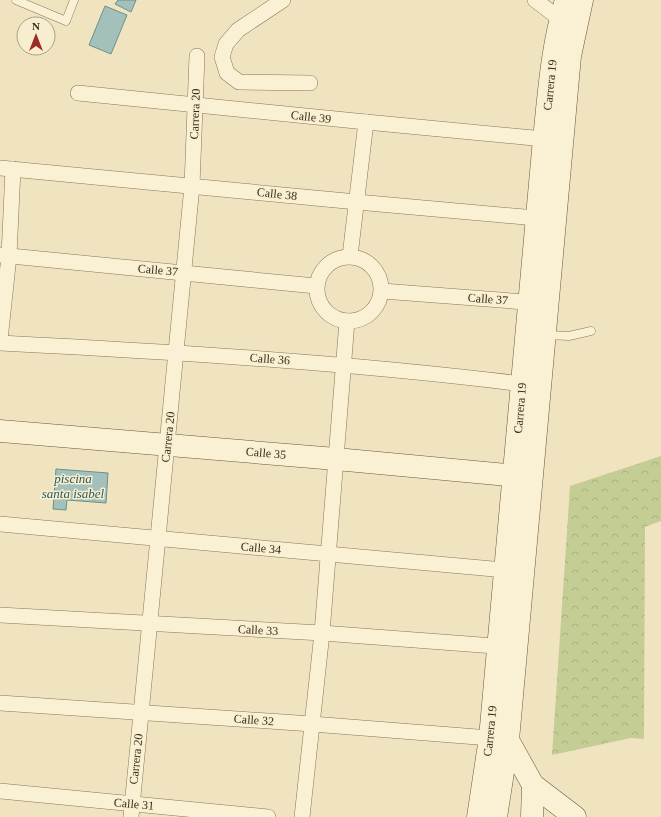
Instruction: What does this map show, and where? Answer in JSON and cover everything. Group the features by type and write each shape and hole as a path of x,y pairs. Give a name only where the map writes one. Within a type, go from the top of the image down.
{"street":[{"path":"283,0 238,30 226,44 222,57 227,73 239,82 310,83"},
{"path":"535,0 563,9"},
{"name":"Carrera 19","path":"496,817 500,791 499,739 546,218 570,56 582,0"},
{"name":"Carrera 19","path":"546,218 544,139 554,54 563,9"},
{"name":"Carrera 20","path":"131,810 192,186 197,56"},
{"name":"Calle 39","path":"78,93 544,139"},
{"path":"350,256 366,122"},
{"path":"0,341 5,255 7,169"},
{"name":"Calle 38","path":"7,169 546,218"},
{"name":"Calle 37","path":"5,255 316,286"},
{"path":"350,256 361,258 370,263 377,271 381,281 382,291 374,310 362,318 347,321 336,319 321,306 317,296 316,286 319,276 324,268 336,259 350,256"},
{"name":"Calle 37","path":"382,291 538,302"},
{"name":"Carrera 19","path":"531,385 544,335 538,302"},
{"path":"302,817 322,633 347,321"},
{"name":"Calle 36","path":"0,341 176,352 343,365 531,385"},
{"name":"Calle 35","path":"0,431 336,458 522,477"},
{"name":"Calle 34","path":"0,524 514,571"},
{"name":"Calle 33","path":"0,614 322,633 507,647"},
{"name":"Calle 32","path":"0,703 312,724 499,739"},
{"path":"499,739 533,785 575,817"},
{"name":"Carrera 19","path":"479,809 499,739"},
{"path":"479,809 500,791 533,785"},
{"path":"532,817 533,785"},
{"name":"Calle 31","path":"0,791 131,810 268,817"}],"lane":[{"path":"16,0 66,21 74,0"},
{"path":"544,335 569,336 591,331"}],"green space":[{"path":"661,456 661,521 645,527 644,739 631,738 552,755 570,486"}],"water":[{"path":"118,0 136,0 131,12 115,4"},
{"path":"105,6 127,15 111,54 89,45"},
{"name":"piscina santa isabel","path":"56,469 108,473 106,503 67,500 66,510 53,509"}]}
